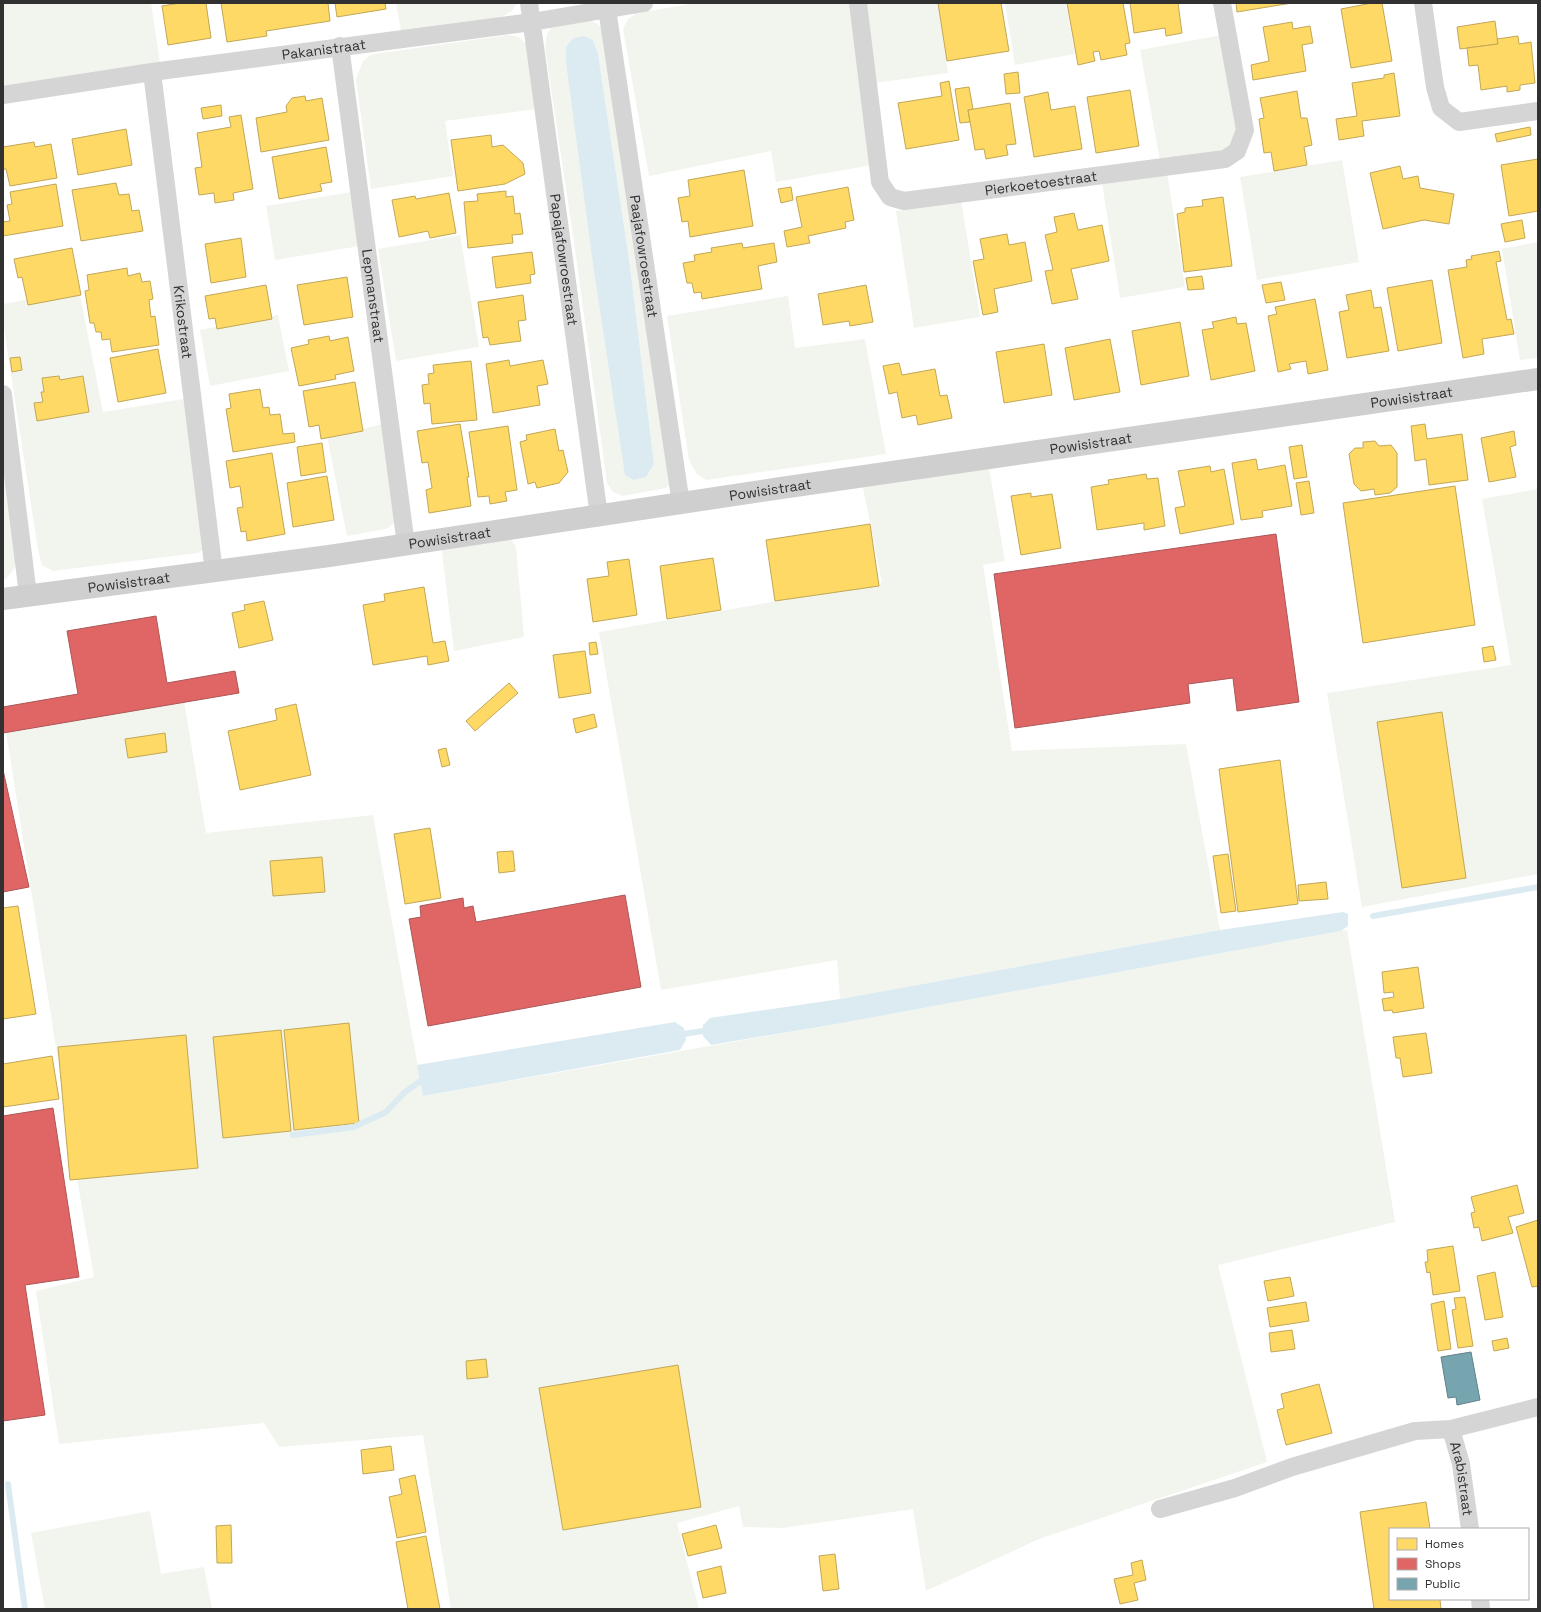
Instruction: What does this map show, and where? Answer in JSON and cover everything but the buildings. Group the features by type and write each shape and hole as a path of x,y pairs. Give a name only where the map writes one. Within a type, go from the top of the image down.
{"street":[{"name":"Papajafowroestraat","path":"529,3 599,516"},
{"name":"Pakanistraat","path":"3,95 152,72 340,46 532,22 644,3"},
{"name":"Pierkoetoestraat","path":"858,3 880,182 890,197 904,201 1225,159 1237,151 1245,130 1222,3"},
{"path":"1423,3 1435,88 1441,108 1459,122 1538,111"},
{"name":"Paajafowroestraat","path":"607,9 681,504"},
{"name":"Lepmanstraat","path":"340,46 406,545"},
{"name":"Krikostraat","path":"152,72 214,572"},
{"name":"Powisistraat","path":"3,599 214,572 406,545 977,459 1538,379"},
{"path":"3,394 28,595"},
{"path":"1160,1509 1235,1488 1292,1467 1415,1431 1451,1429 1538,1407"},
{"name":"Arabistraat","path":"1451,1429 1461,1464 1470,1528"}],"shaded area":[{"path":"3,3 151,3 160,63 3,87"},
{"path":"396,3 517,3 512,11 502,17 401,31"},
{"path":"696,3 851,3 872,165 776,182 771,151 649,176 623,29 628,19 637,13"},
{"path":"862,3 938,3 948,73 874,83"},
{"path":"1005,3 1066,3 1075,54 1015,65"},
{"path":"591,21 598,24 603,31 672,481 666,488 623,496 613,492 607,483 575,249 545,48 547,34 553,24","holes":["573,38 593,40 598,54 630,266 654,464 646,477 566,63 566,47"]},
{"path":"508,35 519,37 526,44 537,109 445,121 453,176 371,189 356,79 363,61 371,55 381,53"},
{"path":"1222,35 1238,125 1231,144 1222,151 1160,161 1140,50"},
{"path":"584,36 593,40 598,54 630,266 654,464 646,477 634,480 625,475 594,271 566,63 566,47 573,38"},
{"path":"1342,160 1359,262 1257,280 1240,177"},
{"path":"1167,172 1185,287 1120,298 1102,183"},
{"path":"352,192 360,246 275,260 266,206"},
{"path":"961,200 980,317 914,328 896,211"},
{"path":"460,235 479,347 396,361 378,249"},
{"path":"1538,242 1538,358 1520,360 1502,249"},
{"path":"79,290 103,412 190,398 207,547 198,553 53,571 42,565 38,550 3,322 3,304"},
{"path":"788,296 795,348 865,339 886,454 706,480 697,474 689,460 667,316"},
{"path":"278,315 289,371 210,386 200,330"},
{"path":"388,423 394,523 386,529 347,536 327,436"},
{"path":"988,462 1005,561 983,565 1012,751 1186,744 1220,930 840,999 837,960 661,990 599,632 882,583 862,483"},
{"path":"6,474 18,555 14,569 6,579 3,579 3,475"},
{"path":"1538,489 1538,874 1362,907 1327,693 1511,665 1482,499"},
{"path":"511,539 516,547 524,637 454,651 441,544"},
{"path":"184,701 206,833 373,815 423,1096 842,1023 1347,930 1395,1222 1218,1265 1267,1462 1039,1539 926,1591 913,1509 783,1528 743,1527 739,1506 677,1523 699,1609 451,1609 423,1435 279,1447 264,1423 59,1444 36,1291 94,1277 75,1167 6,732"},
{"path":"1343,912 1348,914 1348,926 1341,931 842,1023 711,1045 703,1036 703,1025 710,1018 840,999 1220,930"},
{"path":"675,1022 684,1028 686,1040 680,1050 423,1096 417,1065"},
{"path":"150,1511 161,1574 204,1567 212,1609 45,1609 31,1533"}],"waterway":[{"path":"1373,916 1538,887"},
{"path":"677,1035 710,1030"},
{"path":"293,1135 354,1127 386,1112 404,1093 426,1077"},
{"path":"8,1484 25,1609"}]}
